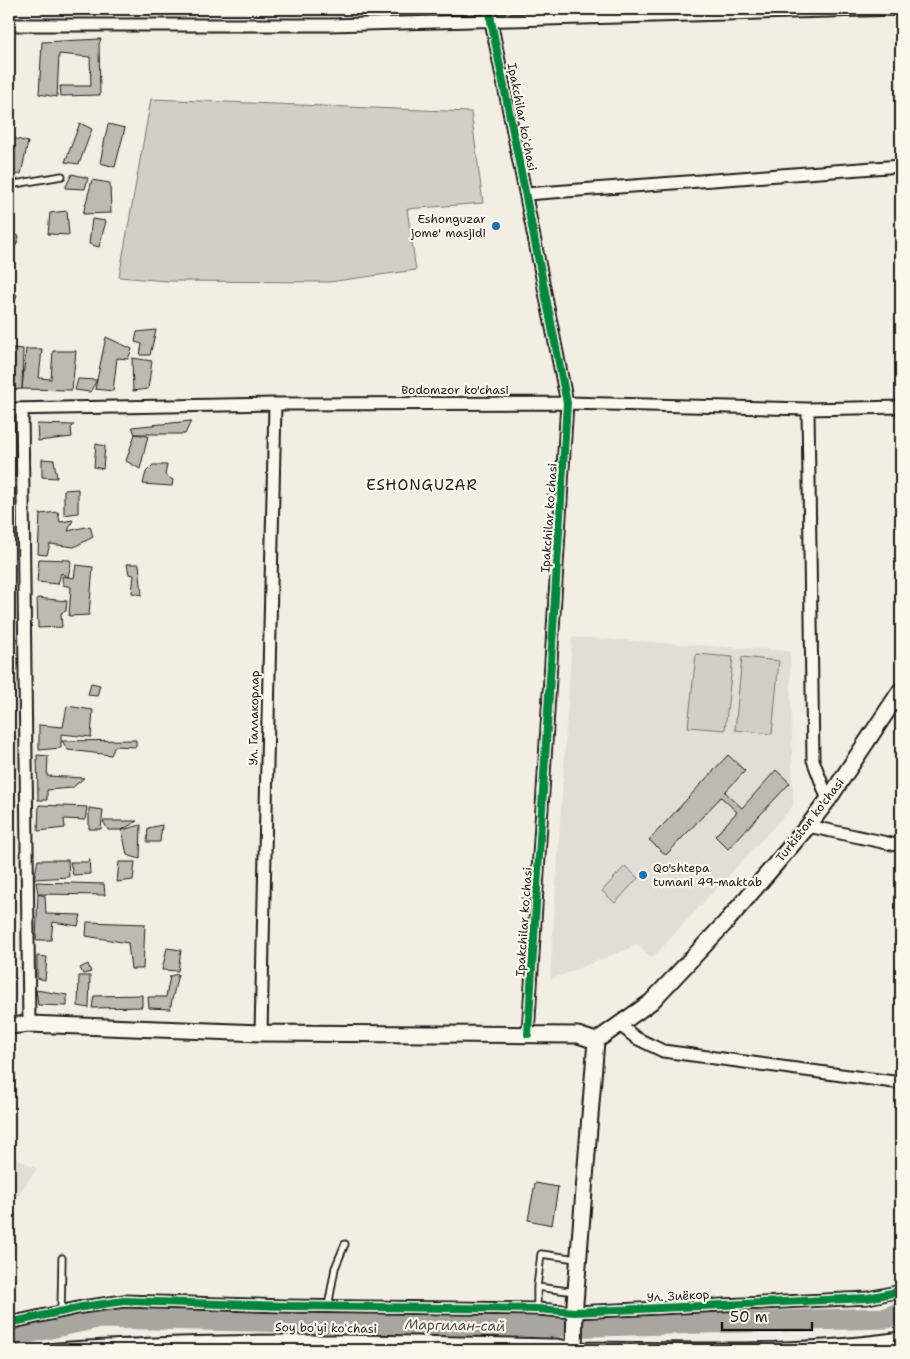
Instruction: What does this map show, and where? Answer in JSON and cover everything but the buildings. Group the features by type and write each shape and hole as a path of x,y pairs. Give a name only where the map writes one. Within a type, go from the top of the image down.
{"street":[{"name":"Ipakchilar koʻchasi","path":"490,9 567,403 528,1034"},
{"path":"9,25 330,24 899,9"},
{"path":"526,194 901,166"},
{"name":"Bodomzor ko'chasi","path":"9,409 275,404 567,403 808,409 901,407"},
{"name":"Ул. Галлакорлар","path":"261,1033 275,404"},
{"path":"22,408 29,1024"},
{"path":"808,409 813,760 828,800"},
{"name":"Turkiston ko'chasi","path":"596,1041 652,1002 727,921 828,800 899,697"},
{"path":"808,826 901,846"},
{"path":"9,1026 29,1024 261,1033 578,1035 596,1041 575,1302 574,1349"},
{"path":"620,1026 636,1038 663,1050 901,1083"},
{"name":"Ул. Зиёкор","path":"9,1323 61,1311 124,1301 328,1307 537,1309 575,1302 868,1298 901,1291"},
{"name":"Soy boʻyi koʻchasi","path":"49,1350 92,1346 199,1342 324,1340 556,1345 574,1349 796,1348 868,1343 901,1338"}],"lane":[{"path":"9,185 62,176"},
{"path":"328,1307 335,1268 345,1244"},
{"path":"537,1309 537,1287 541,1254 579,1259"},
{"path":"61,1311 62,1258"},
{"path":"537,1287 575,1302"}],"shaded area":[{"path":"151,99 471,112 483,203 407,209 416,270 329,282 167,281 119,277"},
{"name":"Qo'shtepa tumani 49-maktab","path":"572,637 790,651 793,806 652,958 637,945 550,980"},
{"path":"696,654 733,657 725,730 688,727"},
{"path":"742,657 779,661 772,734 735,730"},
{"path":"625,866 638,878 615,903 602,891"},
{"path":"9,1154 37,1169 9,1208"}],"waterway":[{"name":"Маргилан-сай","path":"9,1337 97,1318 557,1327 887,1318 901,1312"}],"cycle path":[{"path":"490,9 567,403 528,1034"},
{"path":"9,1323 82,1307 124,1301 284,1306 537,1309 575,1312 868,1298 901,1291"}],"place":[{"name":"Eshonguzar jome' masjidi","path":"496,226"},
{"name":"Qo'shtepa tumani 49-maktab","path":"643,875"}],"district":[{"name":"ESHONGUZAR","path":"422,485"}]}
